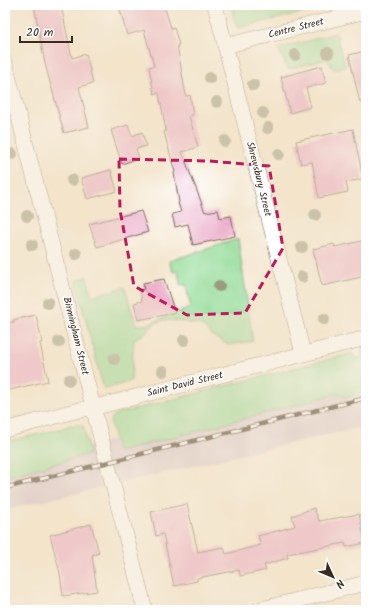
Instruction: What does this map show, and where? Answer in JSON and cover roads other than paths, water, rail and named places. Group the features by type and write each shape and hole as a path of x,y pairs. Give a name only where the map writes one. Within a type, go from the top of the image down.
{"street":[{"name":"Shrewsbury Street","path":"215,5 303,353"},
{"name":"Centre Street","path":"225,46 366,11"},
{"name":"Birmingham Street","path":"5,63 145,610"},
{"name":"Saint David Street","path":"5,430 366,338"},
{"path":"258,610 366,583"}],"railway":[{"path":"5,488 366,398"}]}
